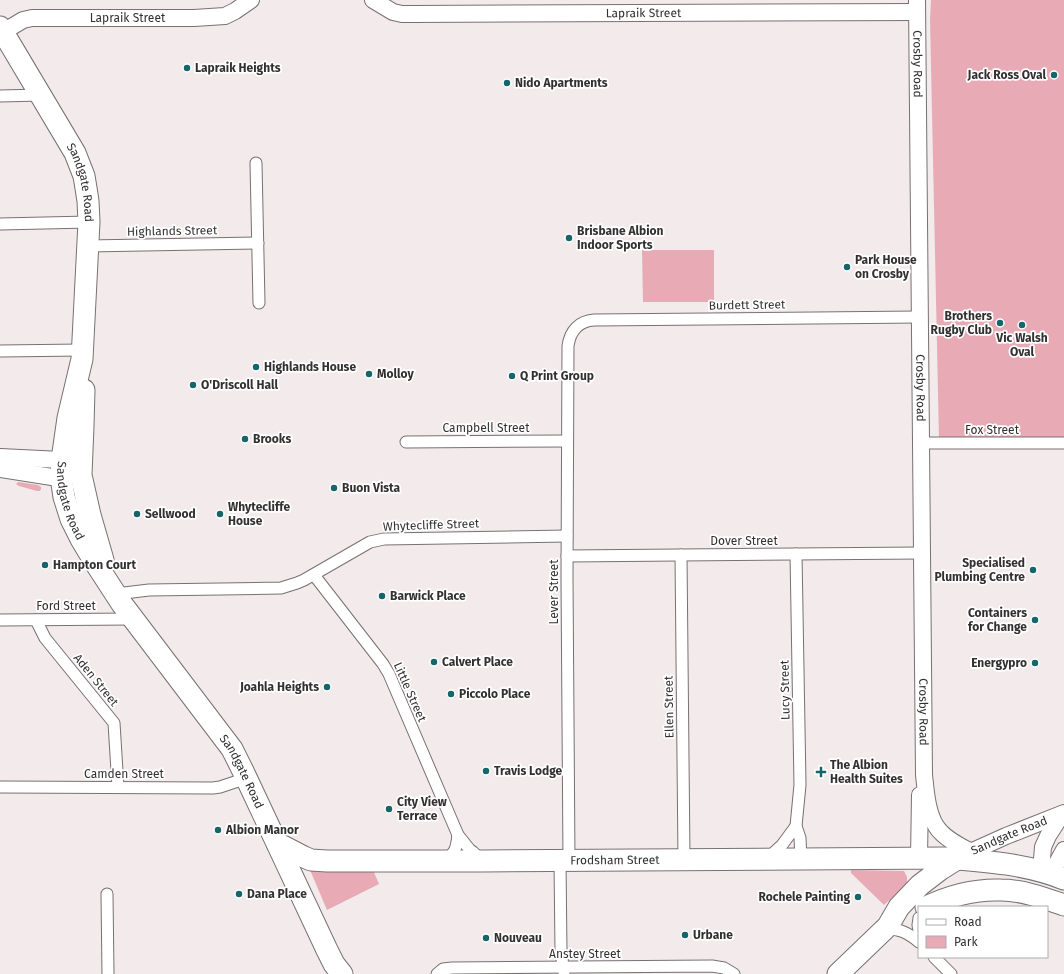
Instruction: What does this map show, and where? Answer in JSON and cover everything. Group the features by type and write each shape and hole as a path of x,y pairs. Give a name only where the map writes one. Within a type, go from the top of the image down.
{"highway":[{"name":"Sandgate Road","path":"2,30 68,141 84,176 88,201 88,246 82,354 68,418 71,469 90,514 113,591 232,749 247,778 328,954 342,974"},
{"name":"Frodsham Street","path":"277,843 304,857 319,861 919,858 964,855"},
{"name":"Sandgate Road","path":"838,974 887,927 899,907 927,879 964,855 1052,875"},
{"path":"919,858 927,879 942,880 953,885 1015,891 1039,896 1064,905"},
{"path":"1039,896 1052,875"},
{"path":"928,906 959,895 995,890"},
{"name":"Sandgate Road","path":"887,927 918,912"}],"street":[{"name":"Lapraik Street","path":"2,30 32,18 186,18 219,16 230,13 251,0"},
{"name":"Lapraik Street","path":"373,0 393,12 402,14 917,6"},
{"name":"Crosby Road","path":"917,6 924,775 930,813 936,826 964,855"},
{"path":"0,96 41,95"},
{"path":"256,163 259,304"},
{"path":"0,224 89,222"},
{"name":"Highlands Street","path":"88,246 258,243"},
{"name":"Burdett Street","path":"577,327 582,323 594,320 919,317"},
{"name":"Lever Street","path":"563,970 568,346 571,335 577,327"},
{"path":"0,351 82,354"},
{"name":"Campbell Street","path":"406,442 567,441"},
{"name":"Fox Street","path":"920,444 1064,443"},
{"path":"0,457 71,469"},
{"path":"0,469 52,477 71,469"},
{"name":"Whytecliffe Street","path":"113,591 281,588 297,583 314,575 370,542 384,539 567,536"},
{"name":"Dover Street","path":"567,556 921,553"},
{"name":"Lucy Street","path":"796,554 800,785 796,826 800,838 801,859"},
{"name":"Ellen Street","path":"681,555 684,860"},
{"name":"Little Street","path":"314,575 383,664 389,674 458,834 470,850 474,852 482,861"},
{"name":"Ford Street","path":"0,620 133,619"},
{"name":"Aden Street","path":"36,620 45,638 114,723 118,787"},
{"name":"Crosby Road","path":"919,858 920,801 924,775"},
{"name":"Camden Street","path":"0,787 213,788 247,778"},
{"name":"Sandgate Road","path":"964,855 1063,814"},
{"name":"Sandgate Road","path":"1052,875 1043,847 1048,836 1063,814"},
{"path":"767,859 782,845 796,826"},
{"path":"446,861 455,851 458,834"},
{"path":"1052,875 1064,850"},
{"path":"106,894 108,974"},
{"path":"887,927 901,930 918,941"},
{"path":"935,958 951,974"},
{"name":"Anstey Street","path":"437,974 443,969 452,968 563,970 712,966 724,968 734,974"}],"green space":[{"name":"Brothers Rugby Club","path":"931,0 1064,0 1064,437 939,439 930,20"},
{"path":"642,250 714,250 714,302 643,302"},
{"path":"18,482 38,485 41,489 40,491 37,491 19,486 16,484"},
{"path":"310,870 373,870 379,884 327,910"},
{"path":"851,870 904,871 907,877 907,884 884,905 851,873"}],"place":[{"name":"Lapraik Heights","path":"187,68"},
{"name":"Jack Ross Oval","path":"1054,75"},
{"name":"Nido Apartments","path":"507,83"},
{"name":"Brisbane Albion Indoor Sports","path":"569,238"},
{"name":"Park House on Crosby","path":"847,267"},
{"name":"Brothers Rugby Club","path":"1000,323"},
{"name":"Vic Walsh Oval","path":"1022,325"},
{"name":"Highlands House","path":"256,367"},
{"name":"Molloy","path":"369,374"},
{"name":"Q Print Group","path":"512,376"},
{"name":"O'Driscoll Hall","path":"193,385"},
{"name":"Brooks","path":"245,439"},
{"name":"Buon Vista","path":"334,488"},
{"name":"Sellwood","path":"137,514"},
{"name":"Whytecliffe House","path":"220,514"},
{"name":"Hampton Court","path":"45,565"},
{"name":"Specialised Plumbing Centre","path":"1033,570"},
{"name":"Barwick Place","path":"382,596"},
{"name":"Containers for Change","path":"1035,620"},
{"name":"Calvert Place","path":"434,662"},
{"name":"Energypro","path":"1035,663"},
{"name":"Joahla Heights","path":"327,687"},
{"name":"Piccolo Place","path":"451,694"},
{"name":"Travis Lodge","path":"486,771"},
{"name":"The Albion Health Suites","path":"821,772"},
{"name":"City View Terrace","path":"389,809"},
{"name":"Albion Manor","path":"218,830"},
{"name":"Dana Place","path":"239,894"},
{"name":"Rochele Painting","path":"858,897"},
{"name":"Urbane","path":"685,935"},
{"name":"Nouveau","path":"486,938"}]}
